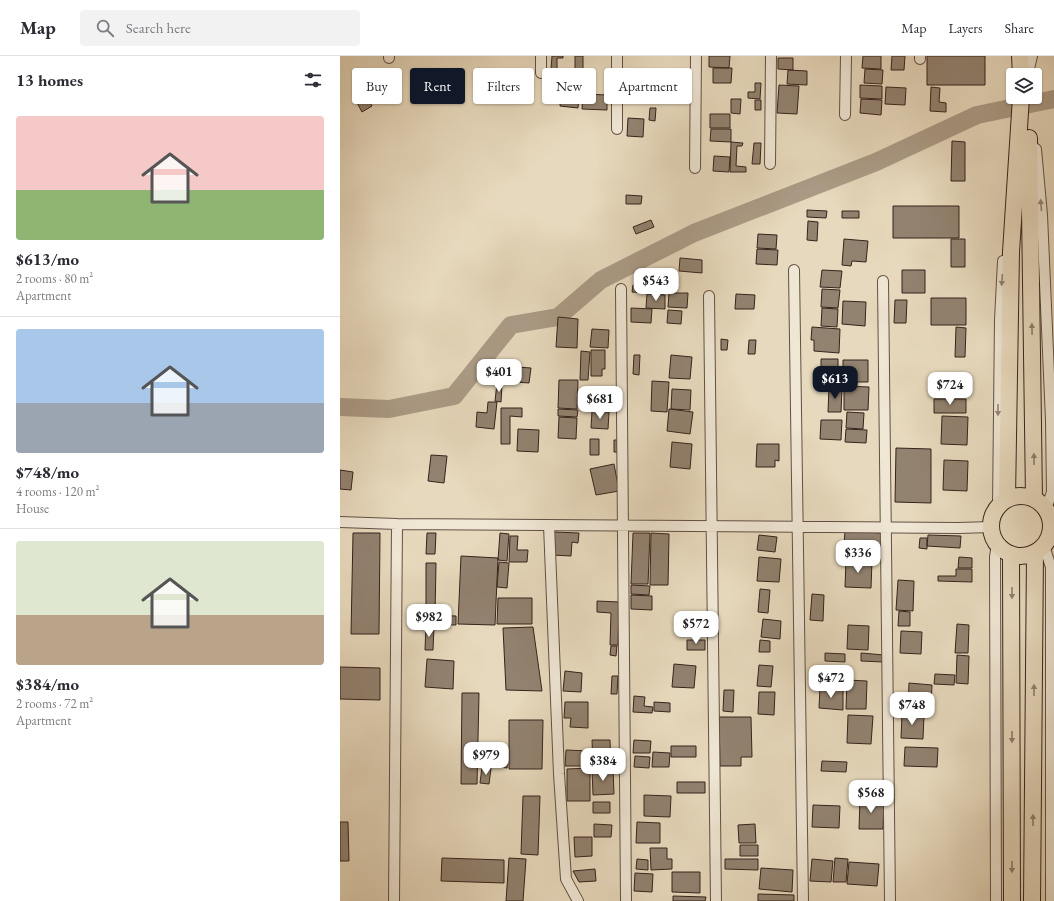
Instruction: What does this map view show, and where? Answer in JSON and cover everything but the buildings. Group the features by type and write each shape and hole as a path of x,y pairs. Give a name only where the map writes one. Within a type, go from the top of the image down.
{"main road":[{"path":"1022,104 1025,119"},
{"path":"1028,104 1025,119 1024,142 1034,498"},
{"path":"1002,502 1020,495 1034,498 1043,504 1053,525 1050,536 1039,549 1023,556 1011,554 997,544 991,527 993,516 1002,502 1011,252 1024,142"},
{"path":"1032,901 1039,549"},
{"path":"1011,554 1012,901"}],"street":[{"path":"540,74 541,56"},
{"path":"616,129 617,56"},
{"path":"695,168 696,56"},
{"path":"770,164 771,56"},
{"path":"845,115 846,56"},
{"path":"1024,142 1036,146 1042,215 1051,420 1052,492 1046,509"},
{"path":"794,270 803,901"},
{"path":"883,281 890,901"},
{"path":"621,289 626,901"},
{"path":"709,296 716,901"},
{"path":"340,522 623,526 886,528 991,527"},
{"path":"394,901 397,524"},
{"path":"549,525 559,774 566,879 578,901"},
{"path":"996,901 995,557 997,544"},
{"path":"1039,549 1050,567 1051,901"},
{"path":"1032,846 1052,846"}],"waterway":[{"path":"340,407 389,409 454,396 511,325 558,317 601,280 694,233 876,162 977,115 1054,99"}]}
